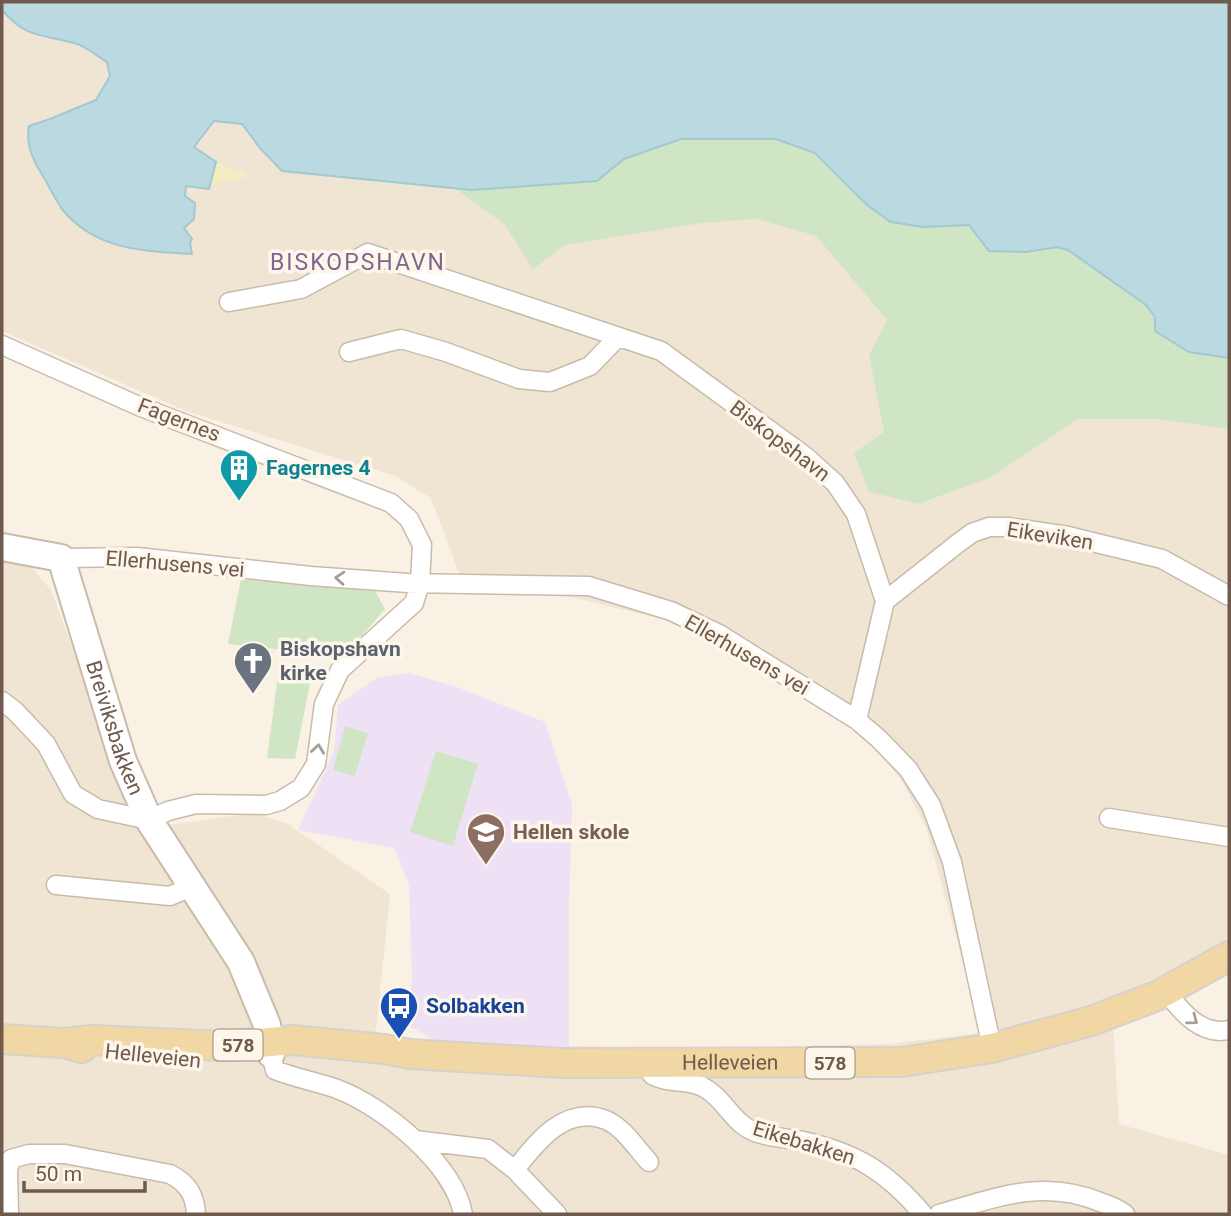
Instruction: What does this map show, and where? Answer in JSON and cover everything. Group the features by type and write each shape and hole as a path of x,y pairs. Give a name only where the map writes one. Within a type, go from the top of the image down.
{"main road":[{"name":"Helleveien","path":"2,1039 271,1048 293,1040 410,1054 562,1063 902,1062 948,1057 992,1048 1091,1021 1166,992 1229,956"}],"street":[{"name":"Biskopshavn","path":"229,302 301,289 368,253 661,351 805,456 835,483 856,514 885,601"},
{"path":"349,352 401,339 446,352 519,379 550,382 590,366 617,338"},
{"name":"Fagernes","path":"2,345 141,407 391,503 409,519 422,545 414,583"},
{"name":"Eikeviken","path":"885,601 972,533 989,527 1068,536 1162,559 1229,596"},
{"path":"2,547 61,558"},
{"name":"Ellerhusens vei","path":"61,558 137,557 311,576 414,583 589,586 671,611 719,634 857,720 908,769 932,805 952,862 992,1048"},
{"name":"Breiviksbakken","path":"61,558 123,761 149,820 241,962 263,1014 271,1048"},
{"path":"2,701 47,744 73,794 98,809 149,820 168,811 197,804 266,805 280,802 301,788 316,764 324,704 340,670 414,603 414,583"},
{"path":"857,720 885,601"},
{"path":"1109,818 1229,836"},
{"path":"56,885 170,896 193,886"},
{"path":"1166,992 1195,1023 1216,1031 1229,1030"},
{"path":"271,1048 272,1066 275,1070 339,1090 378,1112 415,1140 453,1187 463,1214"},
{"name":"Eikebakken","path":"649,1063 652,1075 661,1080 688,1082 708,1090 738,1122 753,1132 835,1149 870,1164 923,1214"},
{"path":"514,1170 533,1147 561,1122 578,1117 608,1121 619,1129 649,1162"},
{"path":"415,1140 488,1150 514,1170 557,1214"},
{"path":"9,1214 6,1156 29,1154 65,1154 170,1174 184,1181 190,1190 196,1214"},
{"path":"939,1214 1034,1189 1083,1194 1125,1214"}],"shaded area":[{"path":"2,10 18,27 37,36 77,43 107,62 110,75 96,100 45,119 109,244 147,251 192,254 184,228 186,186 194,147 214,121 242,124 282,171 454,188 504,224 533,268 564,245 703,223 756,219 816,236 887,320 869,355 884,432 869,492 918,504 990,478 1078,419 1156,419 1229,429 1229,962 1113,1023 1119,1124 1229,1155 1229,1214 2,1214 2,560 27,562 51,590 139,829 253,813 288,824 390,894 375,1040 671,1049 889,1044 982,1033 927,830 901,779 856,728 798,691 667,620 571,597 464,587 431,498 395,476 186,411 2,331"},
{"name":"Hellen skole","path":"409,673 457,687 545,722 572,805 569,1048 447,1047 407,1025 412,981 409,885 394,848 298,830 334,752 338,705 378,677"}],"green space":[{"path":"681,139 776,139 815,154 923,227 969,225 1026,252 1057,247 1069,250 1146,305 1155,317 1229,358 1229,429 1156,419 1078,419 990,478 918,504 869,492 854,453 884,432 869,355 887,320 816,236 756,219 703,223 565,245 533,269 504,224 454,188 472,190 597,181 624,159"},
{"path":"241,579 375,591 385,609 344,656 228,644"},
{"name":"Biskopshavn kirke","path":"278,675 311,678 295,759 267,758"},
{"path":"345,726 368,733 355,776 333,770"},
{"path":"436,751 478,764 453,846 410,832"}],"sand":[{"path":"216,162 247,174 244,179 223,181 210,186"}],"water":[{"path":"2,2 1229,2 1229,358 1189,352 1155,331 1155,317 1146,305 1068,250 1057,247 1026,252 989,251 969,225 923,227 891,222 867,205 815,153 776,139 681,139 624,159 597,181 472,190 282,171 242,124 214,121 194,147 216,162 209,189 186,186 185,196 195,203 194,219 184,228 192,239 192,254 124,247 94,235 66,214 35,161 28,141 29,126 96,100 110,76 107,62 78,44 27,31 2,10"}],"place":[{"name":"Fagernes 4","path":"239,502"},
{"name":"Biskopshavn kirke","path":"253,695"},
{"name":"Hellen skole","path":"486,866"},
{"name":"Solbakken","path":"399,1040"}],"district":[{"name":"BISKOPSHAVN","path":"358,262"}]}
